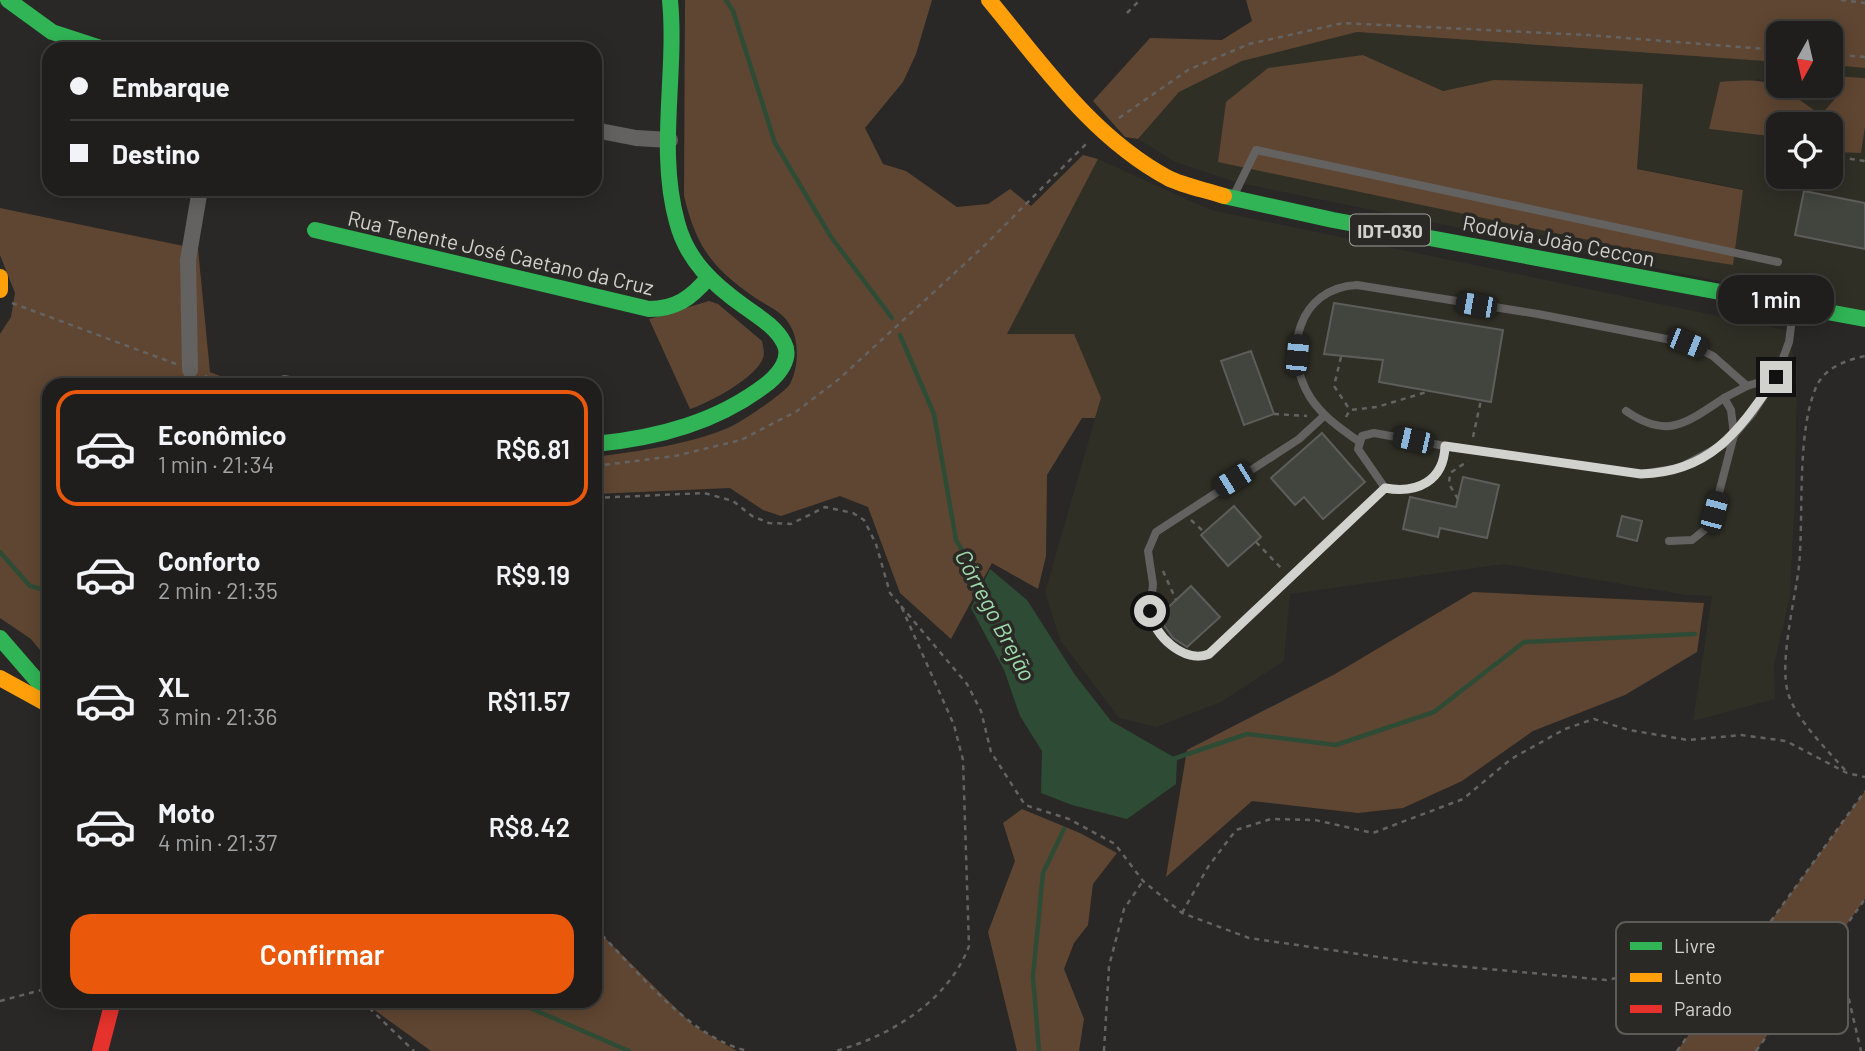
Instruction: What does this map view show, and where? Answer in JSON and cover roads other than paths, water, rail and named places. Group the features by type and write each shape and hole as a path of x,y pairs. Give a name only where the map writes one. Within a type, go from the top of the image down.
{"street":[{"path":"8,0 36,26 77,42"},
{"path":"602,443 642,438 704,423 724,413 782,373 787,350 779,333 708,278 677,224 672,204 670,140 670,0"},
{"name":"Rodovia João Ceccon","path":"989,0 1070,99 1101,131 1129,154 1170,179 1234,198 1333,220 1865,319"},
{"path":"602,131 636,138 670,140"},
{"path":"190,370 188,260 199,196"},
{"name":"Rua Tenente José Caetano da Cruz","path":"315,230 649,309 674,309 687,301 708,278"},
{"path":"0,277 0,290"},
{"path":"0,638 42,689"},
{"path":"0,678 42,699"},
{"path":"100,1051 111,1008"}],"lane":[{"path":"1234,198 1238,182 1256,150 1778,262"},
{"path":"1358,442 1324,416 1303,384 1297,355 1298,338 1305,314 1314,302 1341,286 1357,285 1538,314 1680,341 1713,356 1747,386"},
{"path":"1445,446 1441,467 1427,484 1406,490 1385,488 1359,454 1358,442 1362,436 1374,433 1445,446 1650,474 1679,468 1708,456 1734,435 1776,377 1789,342 1794,305"},
{"path":"1626,411 1646,425 1671,426 1696,417 1747,386 1776,377"},
{"path":"1669,541 1692,540 1707,528 1734,435 1731,410 1724,398"},
{"path":"1324,416 1299,439 1161,527 1150,545 1149,563 1153,584 1151,618 1177,650 1194,658 1209,654 1385,488"}],"water":[{"path":"990,569 1027,600 1075,675 1111,721 1177,759 1176,784 1127,819 1072,805 1041,793 1042,751 1020,716 1004,670 971,608"}],"waterway":[{"name":"Córrego Brejão","path":"726,0 733,11 775,143 831,237 892,318"},
{"name":"Córrego Brejão","path":"900,335 934,414 956,540 984,586"},
{"path":"0,552 30,586 42,589"},
{"path":"1173,759 1247,734 1336,745 1434,712 1524,642 1695,634"},
{"name":"Córrego Brejão","path":"1039,1051 1033,976 1043,873 1064,829"},
{"path":"530,1008 629,1051"}]}
